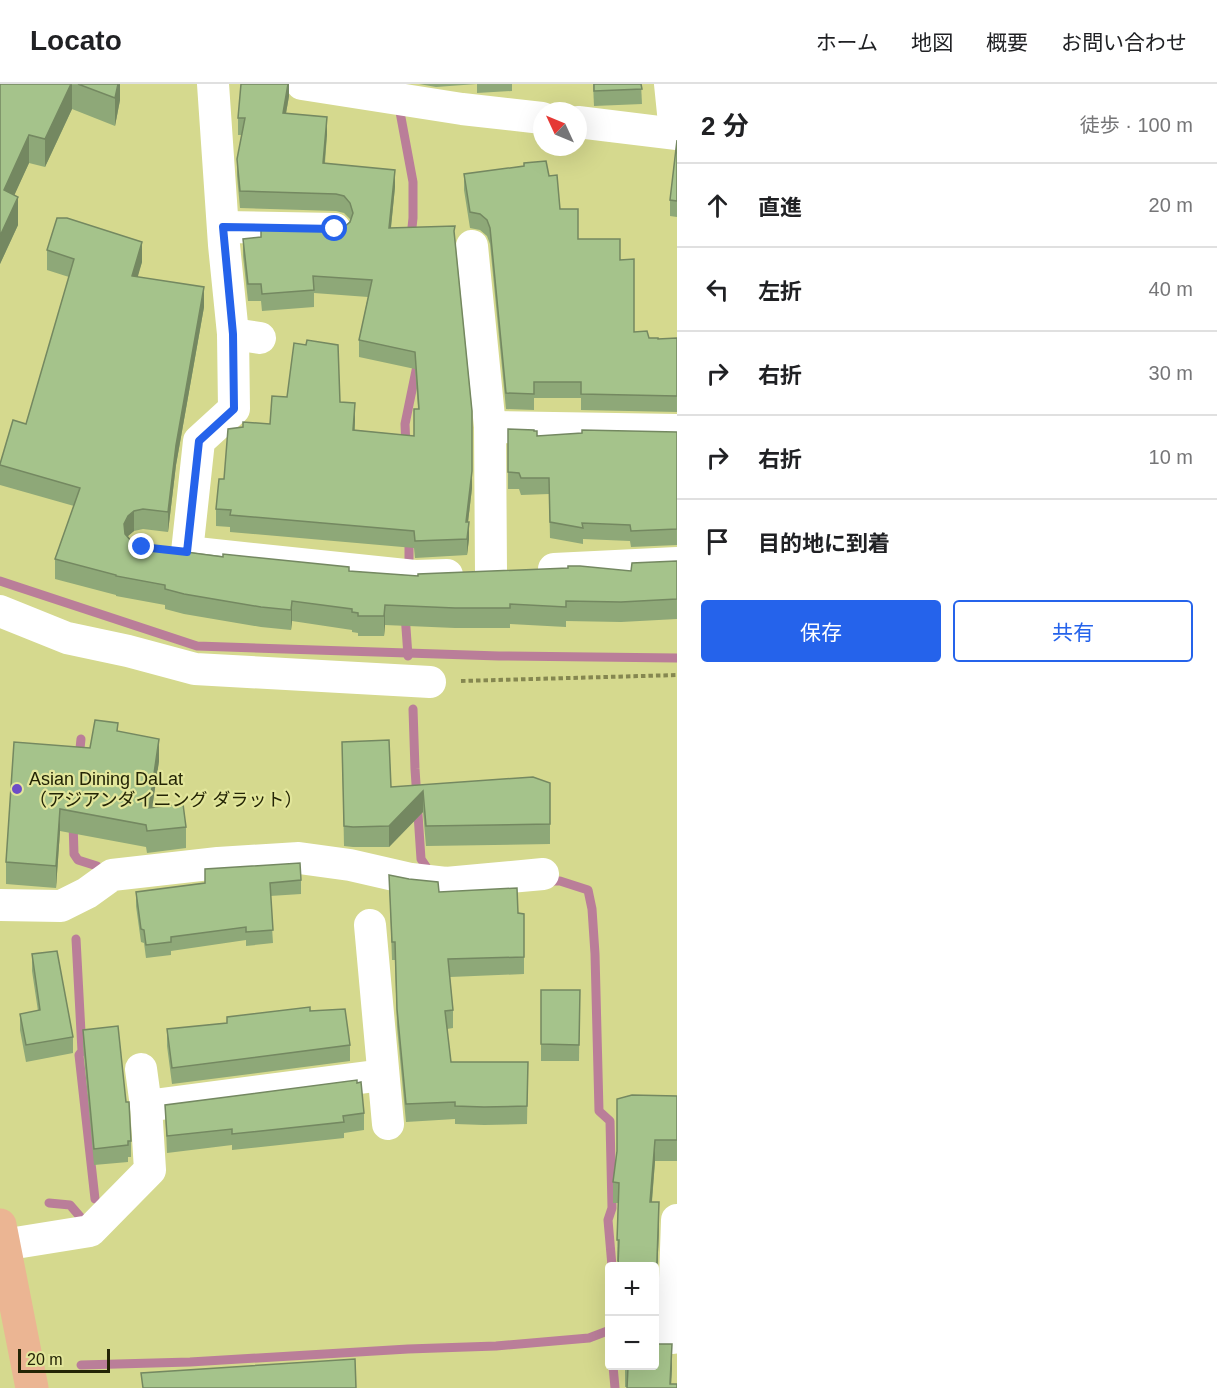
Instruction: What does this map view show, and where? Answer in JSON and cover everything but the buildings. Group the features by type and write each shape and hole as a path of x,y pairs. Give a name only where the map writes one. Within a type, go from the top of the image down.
{"main road":[{"path":"2,1235 32,1388"}],"street":[{"path":"213,84 223,227 246,336 234,409 199,441 176,550 415,576 677,563"},
{"path":"302,84 461,97 533,116"},
{"path":"587,123 676,134 670,84"},
{"path":"223,227 335,229"},
{"path":"472,246 490,427 510,572"},
{"path":"490,427 677,430"},
{"path":"0,611 67,638 195,669 430,682"},
{"path":"0,905 61,906 87,893 112,875 218,863 299,858 350,865 411,879 446,883 543,874"},
{"path":"370,925 388,1125"},
{"path":"2,1235 90,1230 150,1170 141,1069"},
{"path":"146,1106 383,1075"},
{"path":"668,1338 677,1220"}],"path":[{"path":"430,682 677,675"}],"waterway":[{"path":"400,112 413,182 411,237"},
{"path":"406,448 405,424 418,361"},
{"path":"409,536 409,559"},
{"path":"0,581 197,646 499,656 677,658"},
{"path":"405,614 408,656"},
{"path":"413,709 421,859 427,868"},
{"path":"79,758 81,739"},
{"path":"73,822 74,854 78,860 97,866"},
{"path":"546,881 560,881 588,890 592,909 599,1111 610,1121 612,1208 608,1220 612,1262"},
{"path":"76,939 82,1051 79,1055 95,1199"},
{"path":"49,1203 70,1205 83,1220"},
{"path":"81,1365 190,1362 496,1346 589,1338 605,1332"},
{"path":"613,1370 615,1388"}],"place":[{"name":"Asian Dining DaLat （アジアンダイニング ダラット）","path":"17,789"}],"route":[{"path":"142,547 187,552 199,441 234,409 233,334 223,227 335,229"}]}
